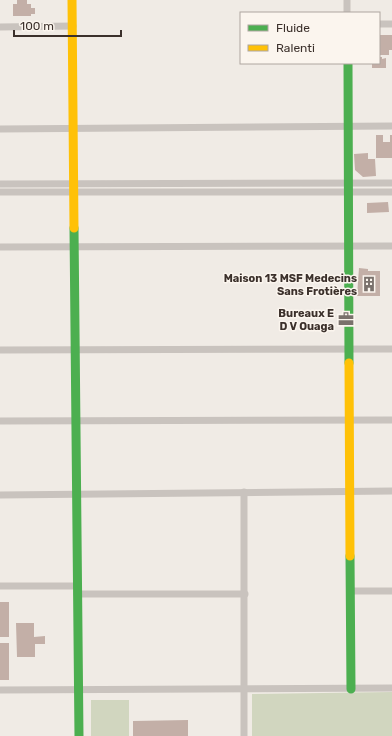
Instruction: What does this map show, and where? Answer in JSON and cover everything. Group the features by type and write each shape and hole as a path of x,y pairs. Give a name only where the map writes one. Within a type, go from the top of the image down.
{"street":[{"path":"72,0 75,420 80,689 79,736"},
{"path":"347,0 347,12"},
{"path":"380,24 392,24"},
{"path":"0,27 73,26"},
{"path":"348,64 351,689"},
{"path":"0,129 392,126"},
{"path":"348,188 392,183"},
{"path":"0,184 74,187 348,188 392,192"},
{"path":"0,192 74,187"},
{"path":"0,247 392,246"},
{"path":"0,350 392,349"},
{"path":"0,421 392,420"},
{"path":"0,495 392,491"},
{"path":"244,492 244,736"},
{"path":"0,586 77,590 244,594"},
{"path":"351,591 392,591"},
{"path":"0,690 392,688"}],"green space":[{"path":"392,692 392,736 252,736 252,694"},
{"path":"91,700 129,700 129,736 91,736"}],"building":[{"path":"17,0 27,0 27,4 31,4 31,8 35,8 35,14 31,14 31,16 13,16 13,4 17,4"},
{"path":"380,35 392,35 392,50 389,50 389,55 380,55"},
{"path":"380,57 382,57 382,59 386,58 386,68 372,68 372,64 380,64"},
{"path":"376,135 383,135 383,142 390,142 390,135 392,135 392,158 376,158"},
{"path":"368,153 368,159 375,159 376,176 363,177 355,170 354,154"},
{"path":"388,202 389,212 367,213 367,203"},
{"name":"Maison 13 MSF Medecins Sans Frotières","path":"359,268 368,269 368,271 380,271 380,296 357,296"},
{"path":"0,602 9,602 9,637 0,637"},
{"path":"16,623 34,623 34,637 45,636 45,644 35,644 35,657 17,657"},
{"path":"0,643 9,643 9,680 0,680"},
{"path":"188,720 188,736 133,736 133,721"}],"traffic: fast":[{"path":"348,64 349,363"},
{"path":"74,228 79,736"},
{"path":"350,556 351,689"}],"traffic: slow":[{"path":"72,0 74,228"},
{"path":"349,363 350,556"}],"place":[{"name":"Maison 13 MSF Medecins Sans Frotières","path":"369,284"},
{"name":"Bureaux E D V Ouaga","path":"346,319"}]}
